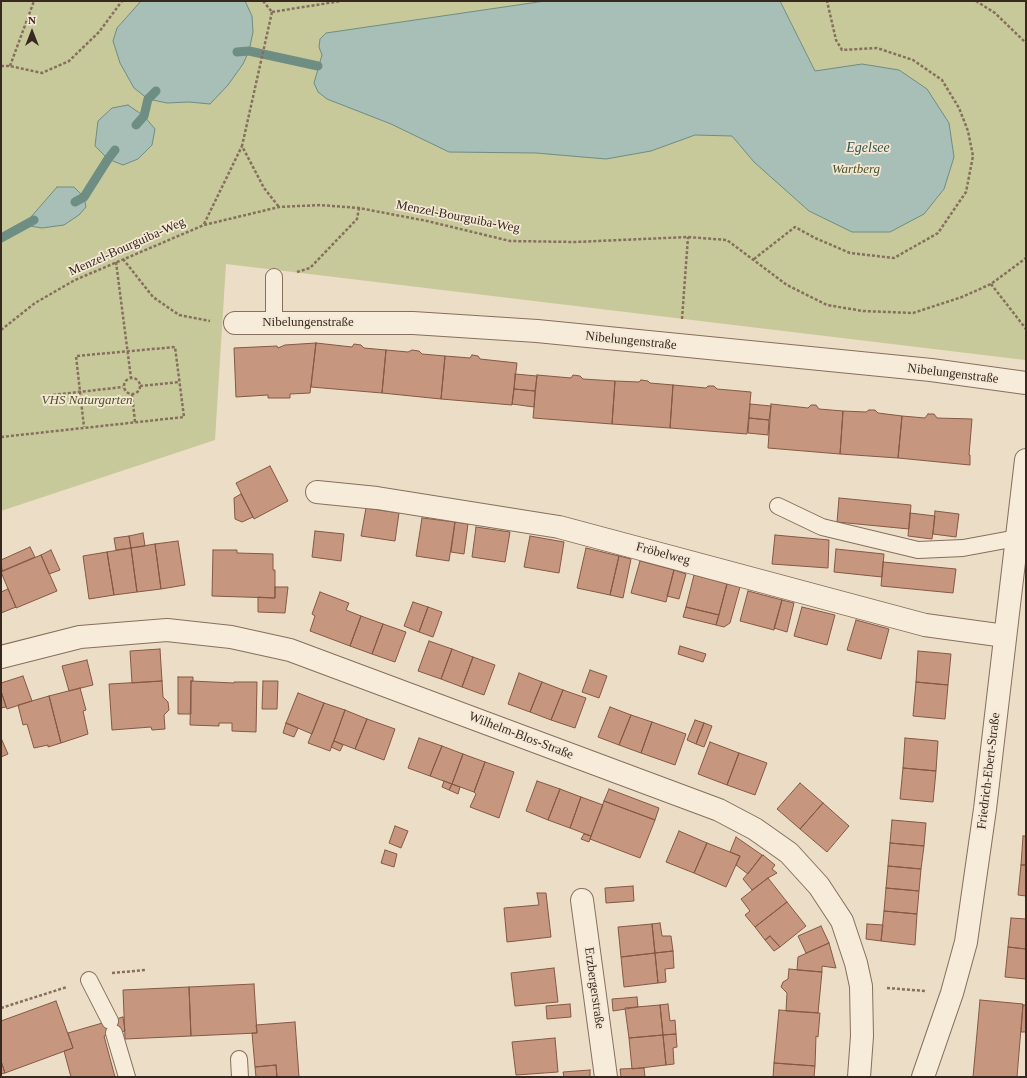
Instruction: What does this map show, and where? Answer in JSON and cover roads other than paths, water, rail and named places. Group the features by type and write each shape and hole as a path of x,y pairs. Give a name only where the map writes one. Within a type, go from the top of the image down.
{"street":[{"name":"Nibelungenstraße","path":"235,323 413,323 536,331 931,370 1026,383"},
{"name":"Friedrich-Ebert-Straße","path":"922,1077 952,993 966,942 1004,636 1021,539 1026,460"},
{"name":"Fröbelweg","path":"317,492 377,498 559,527 925,625 1004,636"},
{"name":"Wilhelm-Blos-Straße","path":"1,657 80,637 167,630 231,637 290,650 719,810 755,829 789,853 819,886 842,921 856,963 861,986 862,1036 859,1077"},
{"name":"Erzbergerstraße","path":"582,900 606,1077"}],"lane":[{"path":"274,277 274,323"},
{"path":"778,506 822,527 918,550 963,548 1021,539"},
{"path":"89,980 112,1027 127,1077"},
{"path":"238,1059 240,1077"}],"water":[{"path":"141,1 245,1 252,16 253,32 249,51 243,64 228,85 210,104 189,102 167,103 148,99 134,88 120,63 113,41 117,28"},
{"name":"Egelsee","path":"545,1 780,1 815,71 862,64 899,70 927,89 949,123 954,157 944,189 924,214 890,232 852,232 809,211 754,162 732,136 695,135 651,151 606,159 536,153 449,152 391,124 327,99 318,92 314,83 322,55 319,47 320,39 326,33"},
{"path":"128,105 144,116 155,129 152,145 138,159 123,165 108,159 95,146 98,121 112,108"},
{"path":"57,187 74,187 84,197 86,207 79,215 64,225 42,228 24,225"}],"waterway":[{"path":"237,52 249,51 318,66"},
{"path":"136,125 144,116 148,99 156,91"},
{"path":"75,202 84,197 115,150"},
{"path":"1,238 34,220"}],"park label":[{"name":"Wartberg","path":"856,170"},
{"name":"VHS Naturgarten","path":"87,401"}]}
